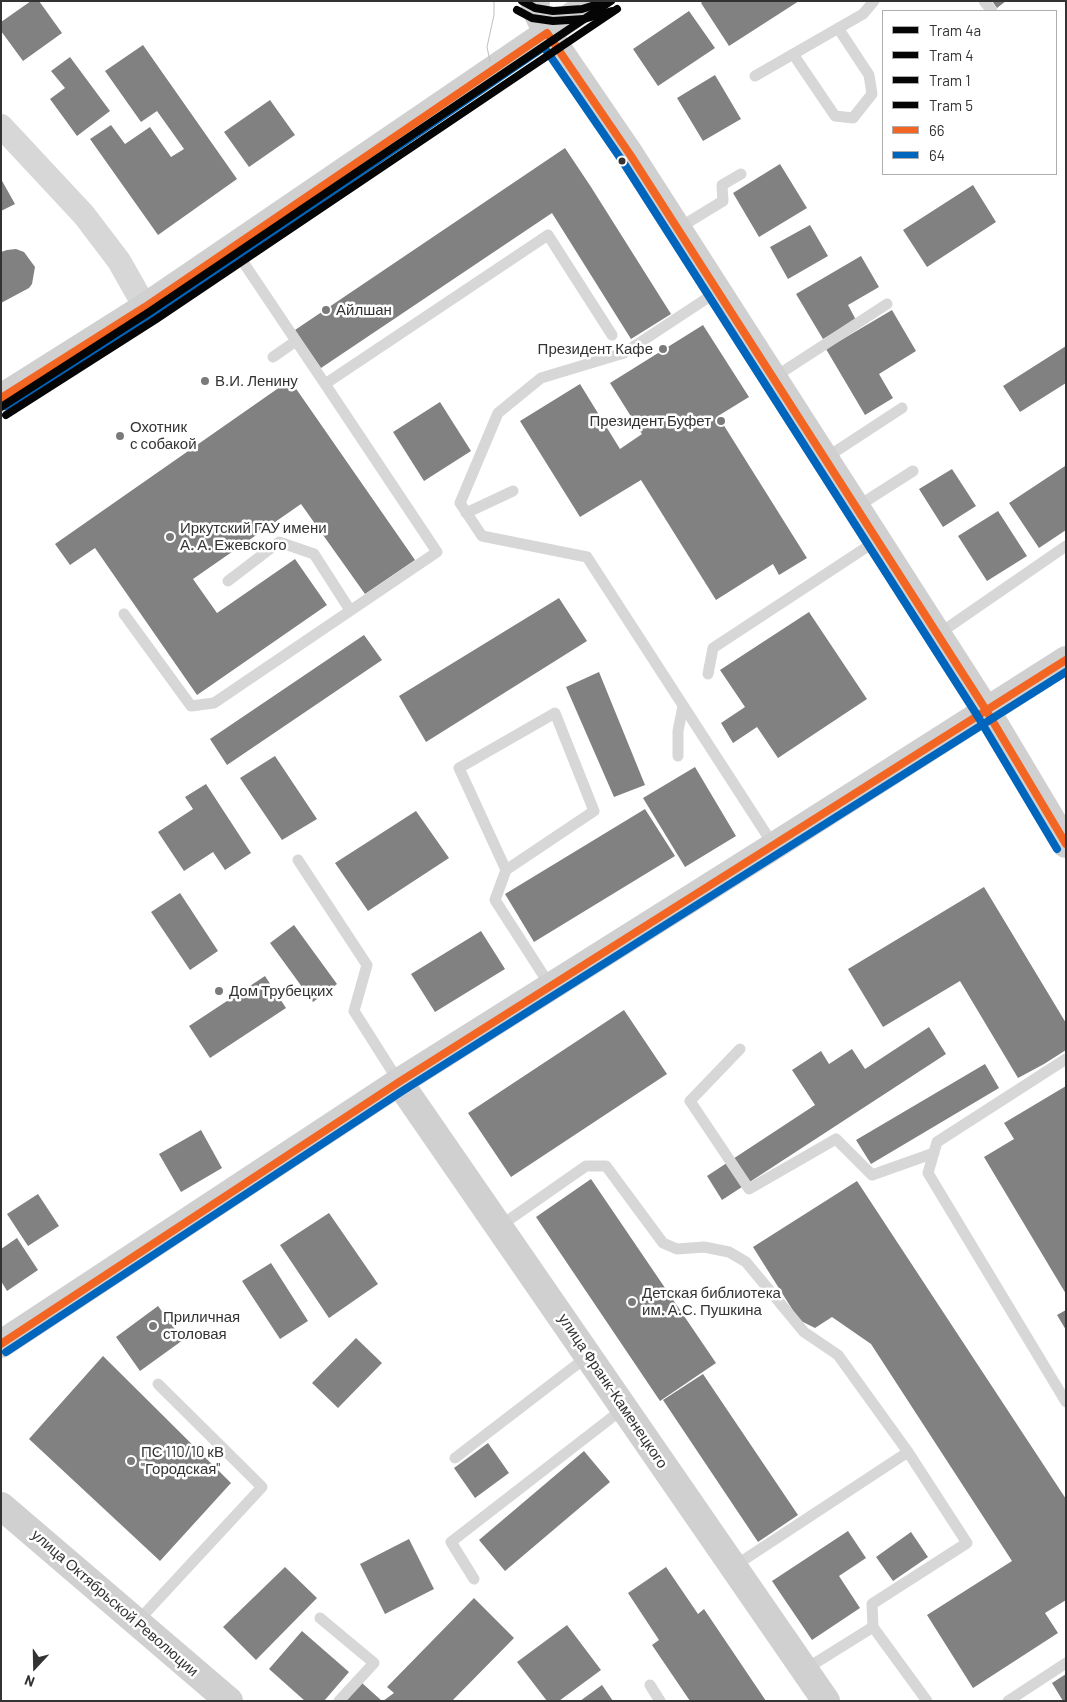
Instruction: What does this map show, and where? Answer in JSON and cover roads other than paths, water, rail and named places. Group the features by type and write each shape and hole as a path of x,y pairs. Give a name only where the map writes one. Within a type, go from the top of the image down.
{"main road":[{"path":"536,1 535,8 547,33 718,291 876,541 986,710 1066,844"},
{"path":"1,398 145,306 594,1"},
{"path":"3,1339 399,1082 1066,660"},
{"name":"улица Франк-Каменецкого","path":"399,1082 826,1701"},
{"name":"улица Октябрьской Революции","path":"1,1506 229,1701"}],"street":[{"path":"1,126 84,215 119,261 145,306"}],"lane":[{"path":"755,76 863,14 874,1"},
{"path":"793,54 835,116 853,118 872,94 869,75 838,28"},
{"path":"677,229 723,201 722,185 741,174"},
{"path":"325,384 548,234 612,335"},
{"path":"124,614 191,706 214,703 437,552 233,246"},
{"path":"718,291 624,353 541,378 498,413 460,503 482,536 587,557 774,846"},
{"path":"773,378 887,304"},
{"path":"273,357 296,341"},
{"path":"824,459 902,408"},
{"path":"855,508 913,471"},
{"path":"466,513 513,491"},
{"path":"708,674 713,648 876,541"},
{"path":"228,581 279,542 314,554 350,610"},
{"path":"937,635 1066,546"},
{"path":"678,756 678,730 682,706"},
{"path":"506,870 460,768 555,713 594,811 506,870 495,900 551,986"},
{"path":"298,860 367,965 354,1011 399,1082"},
{"path":"740,1049 690,1101 749,1189 836,1138 872,1175 934,1153"},
{"path":"1066,1059 937,1142 928,1173 1066,1402"},
{"path":"500,1226 586,1166 606,1166 664,1243 677,1248 704,1246 730,1252 746,1262 804,1332 838,1355 908,1452 967,1543 872,1604 873,1627 926,1701"},
{"path":"455,1458 588,1356"},
{"path":"137,1622 262,1487 158,1384"},
{"path":"474,1579 451,1542 624,1408"},
{"path":"733,1567 908,1452"},
{"path":"320,1618 374,1663 339,1701"},
{"path":"804,1670 873,1627"},
{"path":"1008,1701 1066,1663"},
{"path":"650,1686 660,1701"}],"tram line":[{"path":"490,61 487,47 494,15 494,1"},
{"name":"1","path":"522,1 535,8 553,11 582,9 608,1"},
{"name":"4a","path":"1,407 149,312 611,1"},
{"name":"4","path":"6,415 155,320 617,9"},
{"name":"5","path":"517,10 532,18 553,21 584,19 612,11"}],"place":[{"name":"Айлшан","path":"326,310"},
{"name":"Президент Кафе","path":"663,349"},
{"name":"В.И. Ленину","path":"205,381"},
{"name":"Президент Буфет","path":"721,421"},
{"name":"Охотник с собакой","path":"120,436"},
{"name":"Иркутский ГАУ имени А. А. Ежевского","path":"170,537"},
{"name":"Дом Трубецких","path":"219,991"},
{"name":"Детская библиотека им. А.С. Пушкина","path":"632,1302"},
{"name":"Приличная столовая","path":"153,1326"},
{"name":"ПС 110/10 кВ \"Городская\"","path":"131,1461"}]}
